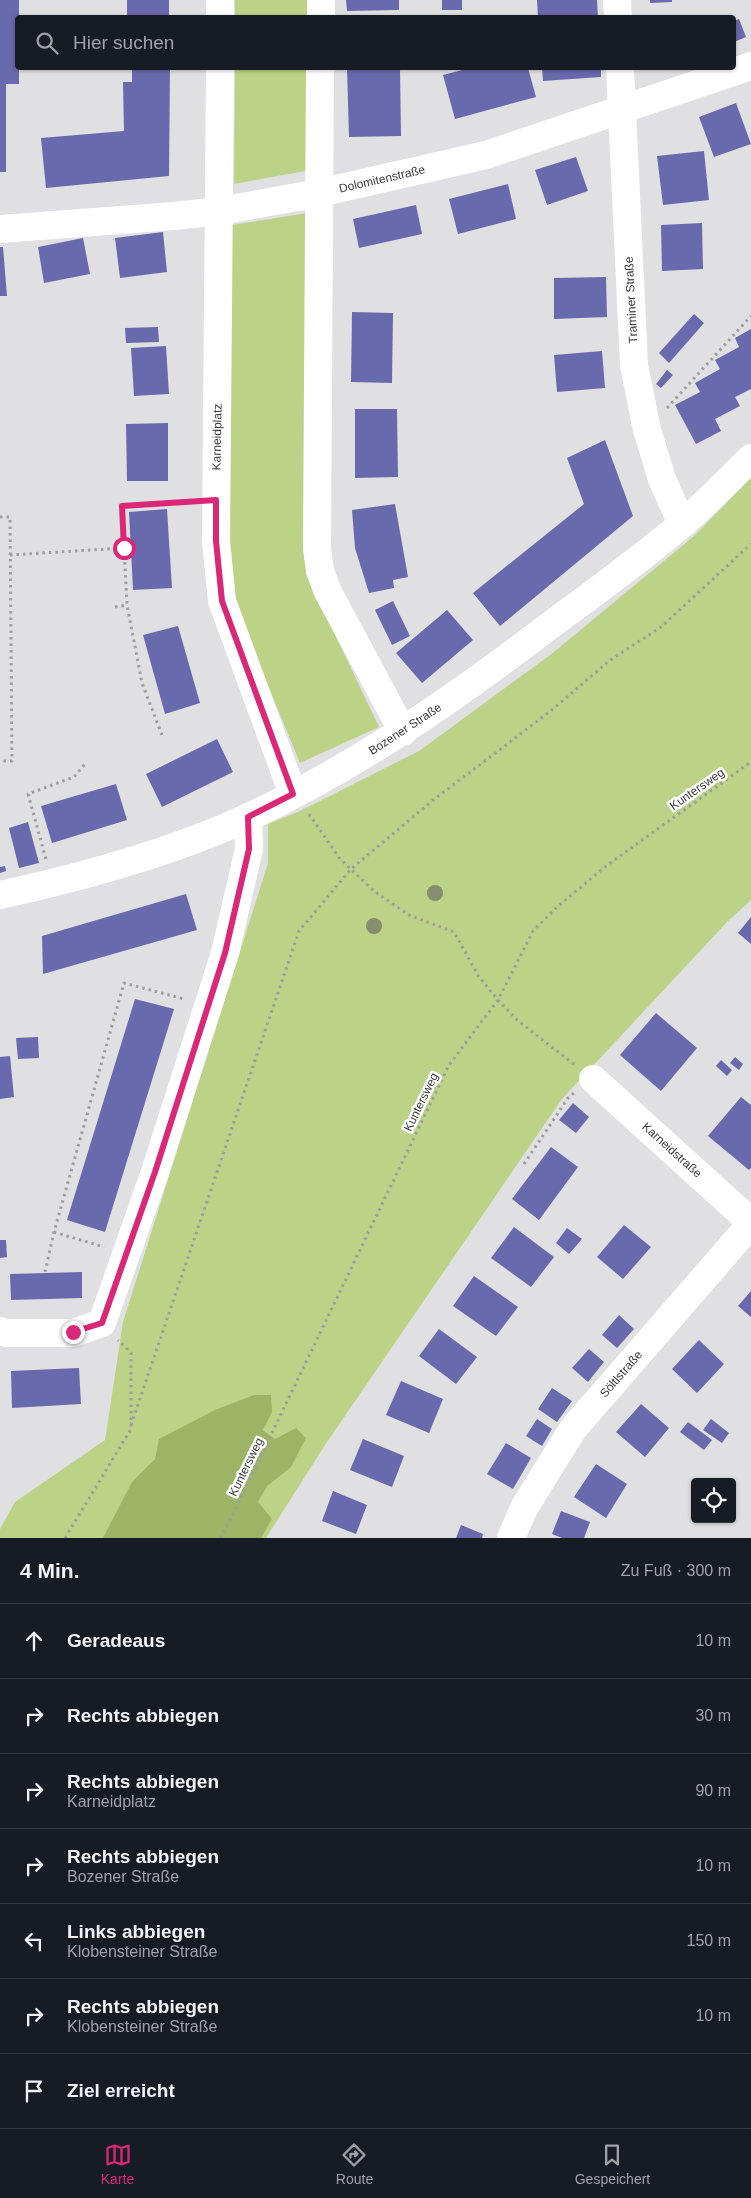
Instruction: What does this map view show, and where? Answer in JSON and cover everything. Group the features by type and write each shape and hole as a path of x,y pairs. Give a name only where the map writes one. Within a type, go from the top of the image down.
{"street":[{"path":"220,0 220,15"},
{"path":"321,0 321,15"},
{"path":"617,0 618,15"},
{"name":"Dolomitenstraße","path":"0,229 220,211 319,193 486,155 751,66"},
{"name":"Karneidplatz","path":"220,70 216,541 222,601 293,794"},
{"path":"320,70 316,526 320,571 338,615 403,732"},
{"name":"Traminer Straße","path":"620,70 634,365 647,430 662,479 682,524"},
{"name":"Bozener Straße","path":"0,895 53,883 147,856 248,817 403,732 480,679 682,524 751,458"},
{"path":"0,1331 6,1333 73,1332 102,1323 155,1172 225,953 249,849 248,817"},
{"name":"Karneidstraße","path":"593,1079 751,1223"},
{"name":"Söltlstraße","path":"511,1538 524,1508 573,1429 751,1223"}],"path":[{"path":"666,410 751,316"},
{"path":"162,735 142,683 127,606 122,506 216,500"},
{"path":"0,517 10,517 12,761 0,761"},
{"path":"65,1538 131,1429 299,931 351,869 432,801 552,710 609,661 661,627 751,544"},
{"path":"10,555 124,548"},
{"path":"115,607 127,606"},
{"name":"Kuntersweg","path":"220,1538 449,1065 498,1000 534,930 556,908 606,866 751,762"},
{"path":"47,862 28,794 74,777 85,764"},
{"path":"293,794 318,826 340,859 374,891 409,915 454,932 479,977 498,1000 517,1020 593,1079 568,1098 524,1164"},
{"path":"46,1272 54,1232 124,983 208,1005"},
{"path":"54,1232 127,1254"},
{"path":"102,1323 131,1353 131,1425"}],"green space":[{"path":"235,0 312,0 312,15 235,15"},
{"path":"235,70 312,70 311,170 234,184"},
{"path":"307,213 321,605 379,727 300,763 233,601 227,534 232,225"},
{"path":"751,478 751,900 728,921 562,1099 325,1445 266,1538 0,1538 0,1529 15,1502 105,1440 123,1322 268,863 268,824 298,812 419,751 554,652 694,536"},
{"path":"254,1395 271,1395 272,1412 263,1430 275,1439 296,1428 306,1438 291,1467 267,1486 258,1502 272,1519 261,1538 103,1538 132,1482 155,1459 159,1439 215,1410"}],"building":[{"path":"0,0 19,0 19,15 15,15 15,70 19,70 19,84 6,84 6,172 0,172"},
{"path":"127,0 169,0 169,15 127,15"},
{"path":"346,0 399,0 399,10 347,11"},
{"path":"442,0 462,0 462,10 442,10"},
{"path":"537,0 597,0 598,15 538,15"},
{"path":"650,0 672,0 672,2 650,3"},
{"path":"739,19 746,37 736,41 736,20"},
{"path":"132,70 170,70 169,176 46,188 41,138 124,131 123,82 132,82"},
{"path":"347,70 400,70 401,136 349,137"},
{"path":"462,70 529,70 536,97 455,119 443,75"},
{"path":"542,70 601,70 601,77 543,81"},
{"path":"736,103 751,144 714,157 699,117"},
{"path":"704,151 709,200 663,205 657,156"},
{"path":"576,157 588,191 547,205 535,170"},
{"path":"508,184 516,219 458,234 449,199"},
{"path":"416,205 422,234 359,248 353,219"},
{"path":"702,223 703,269 662,271 661,225"},
{"path":"163,232 167,272 120,278 115,238"},
{"path":"83,238 90,274 44,283 38,247"},
{"path":"0,247 3,247 7,296 0,296"},
{"path":"606,277 607,317 554,319 554,278"},
{"path":"352,312 393,313 392,383 351,382"},
{"path":"694,314 704,323 669,363 659,353"},
{"path":"158,327 159,342 126,343 125,328"},
{"path":"751,329 751,389 735,397 740,406 715,419 721,431 696,444 675,405 700,392 695,383 720,369 715,360 739,347 735,338"},
{"path":"166,346 169,394 134,396 131,348"},
{"path":"602,351 605,388 557,392 554,355"},
{"path":"667,370 673,375 661,388 656,384"},
{"path":"355,409 397,409 398,477 355,478"},
{"path":"168,423 168,481 127,481 126,424"},
{"path":"605,440 633,516 500,626 473,593 584,504 567,458"},
{"path":"395,504 408,577 393,580 394,588 369,593 355,548 352,510"},
{"path":"167,509 172,588 133,590 129,512"},
{"path":"393,601 410,636 392,645 375,610"},
{"path":"447,610 473,640 422,683 396,653"},
{"path":"178,626 200,703 165,714 143,635"},
{"path":"217,739 233,772 162,807 146,774"},
{"path":"116,784 127,820 52,843 41,806"},
{"path":"28,822 39,863 19,868 9,828"},
{"path":"5,866 6,871 0,873 0,867"},
{"path":"186,894 197,930 43,974 42,936"},
{"path":"751,917 751,944 738,933"},
{"path":"135,999 174,1009 105,1232 67,1220"},
{"path":"656,1013 697,1048 661,1091 620,1055"},
{"path":"38,1037 39,1058 18,1059 16,1038"},
{"path":"10,1056 14,1097 0,1099 0,1057"},
{"path":"735,1057 743,1064 739,1070 730,1063"},
{"path":"721,1060 732,1070 727,1076 716,1066"},
{"path":"741,1097 751,1105 751,1168 749,1170 708,1136"},
{"path":"573,1103 589,1117 576,1133 559,1120"},
{"path":"551,1147 578,1167 539,1220 512,1199"},
{"path":"624,1225 651,1247 623,1279 597,1257"},
{"path":"514,1227 554,1257 531,1287 491,1258"},
{"path":"567,1228 582,1239 569,1254 556,1243"},
{"path":"0,1240 6,1240 7,1257 0,1258"},
{"path":"82,1272 82,1298 11,1300 10,1274"},
{"path":"474,1276 518,1307 496,1336 453,1306"},
{"path":"751,1291 751,1317 738,1306"},
{"path":"619,1315 634,1329 617,1348 602,1335"},
{"path":"439,1329 477,1357 456,1384 419,1356"},
{"path":"699,1340 724,1364 697,1393 672,1369"},
{"path":"589,1349 604,1362 588,1382 572,1368"},
{"path":"79,1368 81,1404 12,1408 11,1371"},
{"path":"401,1381 443,1399 429,1433 386,1415"},
{"path":"552,1388 572,1401 557,1422 538,1409"},
{"path":"641,1404 669,1428 645,1457 616,1432"},
{"path":"537,1419 552,1429 542,1446 526,1436"},
{"path":"711,1419 729,1433 722,1443 703,1430"},
{"path":"688,1422 712,1440 704,1450 680,1432"},
{"path":"363,1439 404,1456 392,1487 350,1470"},
{"path":"506,1443 531,1458 513,1489 487,1474"},
{"path":"596,1464 627,1484 606,1518 574,1497"},
{"path":"333,1491 367,1505 356,1534 322,1521"},
{"path":"561,1511 590,1522 584,1538 562,1538 552,1534"},
{"path":"461,1525 483,1534 482,1538 456,1538"}],"route":[{"path":"73,1332 102,1323 155,1172 225,953 249,849 248,817 293,794 222,601 216,541 216,500 122,506 124,548"}]}
